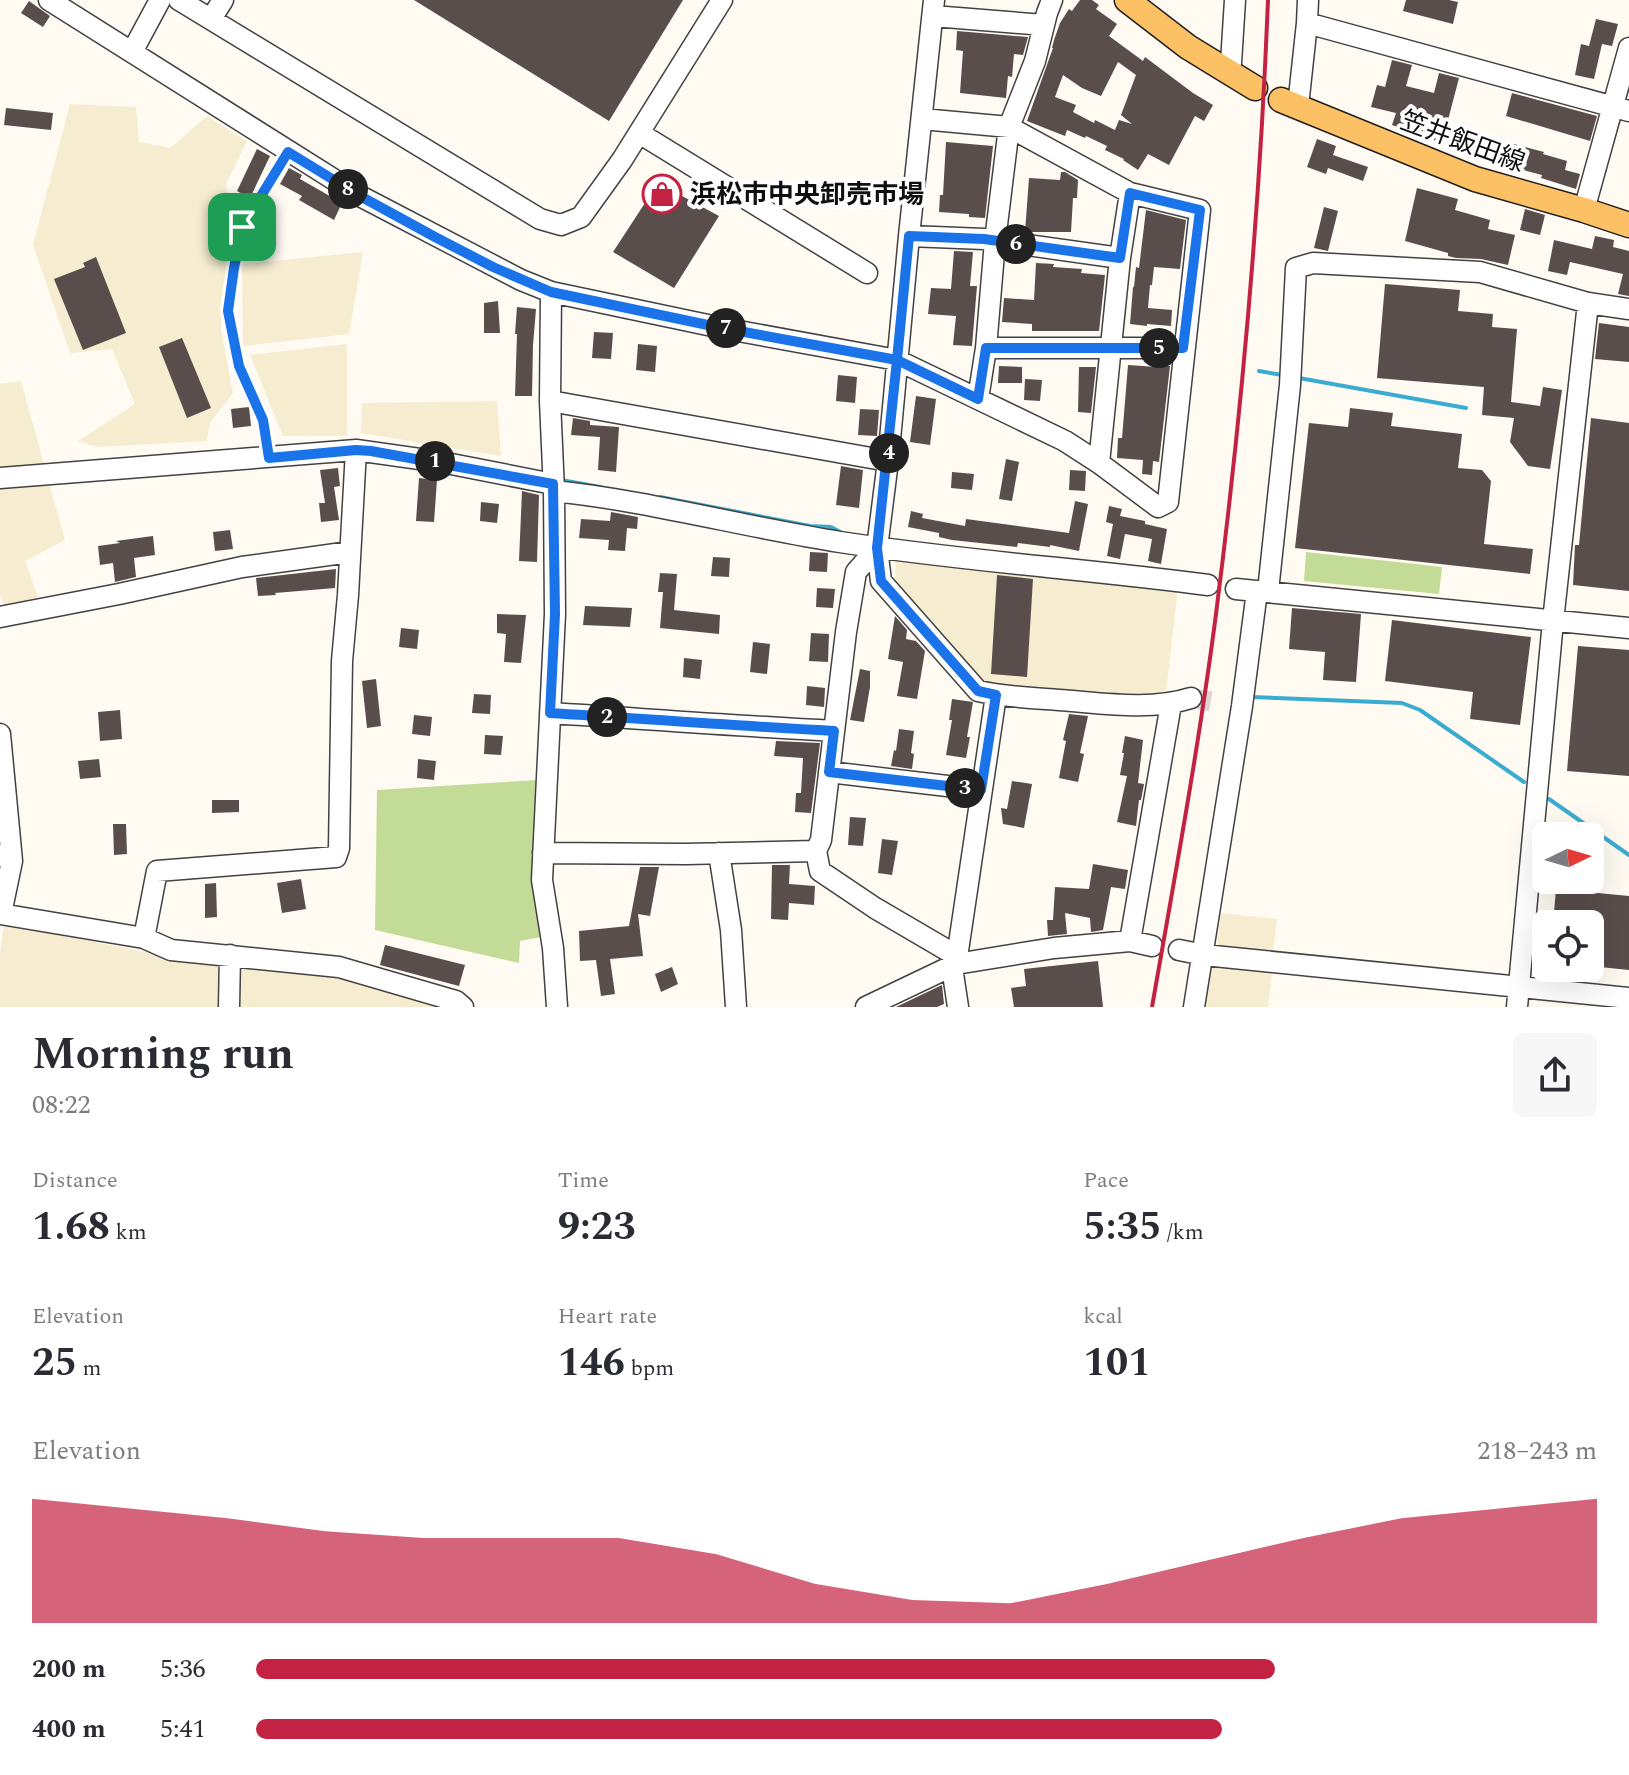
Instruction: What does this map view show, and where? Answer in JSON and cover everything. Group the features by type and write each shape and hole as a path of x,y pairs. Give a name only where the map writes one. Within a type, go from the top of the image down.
{"main road":[{"path":"1127,0 1188,47 1255,88"},
{"name":"笠井飯田線","path":"1290,103 1475,179 1629,225"}],"street":[{"path":"49,0 360,196 493,267 551,292 897,360 1065,441 1158,507 1168,502 1200,210 1130,193 1009,127 922,119"},
{"path":"132,52 160,0"},
{"path":"179,0 540,219 561,225 581,217 622,160 722,0"},
{"path":"211,19 223,0"},
{"path":"978,399 1009,127 1035,61 1052,0"},
{"path":"1227,72 1231,63 1235,0"},
{"path":"1290,103 1307,23 1308,0"},
{"path":"1044,25 933,8 877,548 881,581 978,691 1103,703 1171,704 1191,698"},
{"path":"1307,23 1621,109"},
{"path":"1584,210 1621,109 1629,48"},
{"path":"639,133 867,273"},
{"path":"1099,463 1120,258 1130,193"},
{"path":"909,236 995,241 1120,258"},
{"path":"1194,1007 1242,706 1254,590 1290,385 1296,268 1313,263 1480,272 1588,303 1629,309"},
{"path":"551,292 555,614 542,880 553,948 557,1007"},
{"path":"1518,997 1553,621 1588,303"},
{"path":"986,348 1183,348"},
{"path":"550,401 888,461"},
{"path":"144,938 157,871 336,857 339,848 342,661 356,450"},
{"path":"0,478 356,450 427,460 805,537 877,548 1208,585"},
{"path":"877,548 856,572 821,840 816,851 820,871 955,962"},
{"path":"0,617 242,567 350,552"},
{"path":"1254,590 1629,628"},
{"path":"958,1007 955,962 996,695"},
{"path":"1220,703 1242,706"},
{"path":"1130,941 1171,704"},
{"path":"550,713 834,731"},
{"path":"0,734 6,858 1,914 144,938 171,950 339,967 456,1001 463,1007"},
{"path":"829,772 981,790"},
{"path":"543,853 816,851"},
{"path":"719,853 731,930 736,1007"},
{"path":"866,1007 955,962 1130,941 1152,946"},
{"path":"1179,950 1518,997 1629,998"},
{"path":"229,1007 230,955"}],"path":[{"path":"269,458 263,420 239,366 228,311 242,227 288,152"}],"shaded area":[{"path":"70,104 136,107 139,142 170,148 207,116 247,141 225,186 238,211 229,237 221,330 233,393 210,423 207,441 97,447 78,441 135,404 112,349 70,353 33,245"},
{"path":"363,252 349,334 243,346 242,264"},
{"path":"347,344 347,436 283,436 250,355"},
{"path":"21,381 65,540 25,561 40,602 5,607 0,594 0,384"},
{"path":"497,401 501,456 361,433 362,403"},
{"path":"896,558 1178,588 1166,693 1113,694 978,679 895,581"},
{"path":"1221,913 1277,919 1273,952 1217,948"},
{"path":"4,924 171,957 222,963 222,1007 0,1007 0,953"},
{"path":"1212,963 1272,972 1268,1007 1203,1007"},
{"path":"237,964 337,973 447,1007 237,1007"}],"green space":[{"path":"1306,552 1442,567 1439,594 1304,581"},
{"path":"537,780 535,902 541,937 520,941 519,963 375,930 377,790"}],"building":[{"path":"414,0 683,0 609,121"},
{"path":"1080,0 1092,0 1099,5 1096,9 1117,24 1109,36 1143,61 1145,57 1213,105 1204,121 1195,116 1169,165 1148,154 1138,170 1105,150 1107,146 1086,136 1067,130 1065,136 1027,121 1060,23 1069,9 1072,11","holes":["1118,62 1136,75 1121,115 1132,124 1119,120 1115,130 1073,112 1076,105 1055,97 1063,75 1101,96"]},
{"path":"1406,0 1458,2 1453,24 1403,11"},
{"path":"29,1 50,16 43,27 21,13"},
{"path":"1596,19 1618,24 1612,46 1602,44 1594,79 1575,75 1581,44 1589,46"},
{"path":"957,31 1028,37 1023,55 1014,54 1006,98 960,93 963,51 956,50"},
{"path":"1392,60 1412,65 1406,86 1434,93 1439,73 1459,78 1448,120 1443,119 1436,141 1392,125 1396,113 1371,107 1377,85 1385,87"},
{"path":"1512,93 1597,116 1590,141 1506,116"},
{"path":"6,108 53,113 51,130 4,125"},
{"path":"1317,139 1336,146 1333,155 1368,167 1363,181 1328,168 1326,174 1307,167"},
{"path":"1495,139 1567,161 1565,170 1580,174 1576,189 1541,178 1542,175 1490,161"},
{"path":"946,142 993,146 985,218 939,212"},
{"path":"257,149 270,156 250,198 237,191"},
{"path":"289,168 302,175 300,179 342,203 334,220 299,200 302,196 280,184"},
{"path":"1061,172 1078,180 1077,198 1073,198 1071,232 1025,232 1029,178 1060,180"},
{"path":"658,183 719,216 674,288 613,252"},
{"path":"1417,188 1458,199 1455,210 1490,220 1488,229 1515,235 1508,265 1456,258 1405,241"},
{"path":"1324,207 1338,211 1328,251 1314,248"},
{"path":"1525,209 1545,215 1540,235 1520,230"},
{"path":"1146,210 1186,220 1180,269 1154,267 1150,285 1148,308 1172,310 1171,326 1130,324"},
{"path":"1595,236 1614,240 1613,247 1629,251 1629,296 1618,294 1623,274 1570,262 1567,275 1548,271 1554,240 1592,249"},
{"path":"954,251 973,252 970,286 977,286 972,346 953,345 956,316 928,314 931,288 951,289"},
{"path":"96,257 126,333 83,350 54,279 85,267 83,263"},
{"path":"1036,263 1105,275 1099,331 1032,331 1032,324 1002,322 1004,298 1034,300"},
{"path":"1385,284 1460,290 1458,311 1493,314 1492,327 1517,329 1511,402 1540,406 1543,387 1562,390 1550,469 1528,466 1510,442 1514,418 1482,415 1484,387 1377,378"},
{"path":"498,301 500,333 484,333 484,303"},
{"path":"517,307 536,309 532,396 515,396"},
{"path":"1599,323 1629,327 1629,362 1595,359"},
{"path":"594,332 613,333 611,359 592,358"},
{"path":"182,338 211,408 187,418 159,347"},
{"path":"638,344 657,346 655,372 636,370"},
{"path":"1128,365 1170,366 1159,462 1153,461 1152,475 1142,474 1143,460 1117,458 1118,438 1122,438"},
{"path":"999,366 1022,367 1022,383 998,383"},
{"path":"1079,367 1096,367 1091,413 1078,412"},
{"path":"838,375 857,377 855,403 836,401"},
{"path":"1025,379 1042,380 1040,401 1024,400"},
{"path":"916,396 936,399 930,445 910,442"},
{"path":"249,407 251,426 233,428 231,409"},
{"path":"1350,408 1393,413 1391,426 1462,434 1458,468 1482,470 1491,481 1484,544 1533,549 1530,574 1295,548 1309,423 1348,427"},
{"path":"860,409 879,410 877,436 858,435"},
{"path":"573,418 590,421 590,425 619,427 616,472 598,470 600,437 571,435"},
{"path":"1591,418 1629,423 1629,591 1573,585"},
{"path":"1006,459 1019,462 1012,501 999,499"},
{"path":"841,466 863,470 859,508 836,505"},
{"path":"338,468 340,486 334,487 339,520 321,522 319,503 325,503 320,470"},
{"path":"1070,470 1086,471 1085,491 1069,490"},
{"path":"952,472 974,474 972,490 951,488"},
{"path":"419,478 437,480 434,522 416,521"},
{"path":"522,491 539,495 537,562 519,561"},
{"path":"1075,501 1088,504 1079,551 1050,545 1018,543 1017,547 952,540 939,537 939,533 908,527 911,511 923,514 922,518 965,526 966,519 1069,533"},
{"path":"481,502 499,504 497,523 480,521"},
{"path":"1109,506 1122,509 1120,516 1167,529 1161,564 1148,561 1152,539 1125,534 1120,559 1107,556 1113,524 1106,522"},
{"path":"611,512 638,517 637,529 627,528 625,551 608,550 609,540 579,538 581,519 610,521"},
{"path":"230,530 233,549 215,551 213,532"},
{"path":"153,536 155,555 134,558 136,577 115,582 113,563 100,565 98,546"},
{"path":"810,552 828,553 827,572 809,571"},
{"path":"713,557 730,558 729,577 711,576"},
{"path":"336,569 335,588 258,596 256,578"},
{"path":"660,573 677,574 674,610 720,615 719,634 660,628 663,592 658,592"},
{"path":"997,575 1033,579 1027,677 991,674"},
{"path":"817,588 835,589 833,608 816,607"},
{"path":"585,606 632,608 630,627 583,625"},
{"path":"1292,608 1361,614 1356,682 1323,680 1325,652 1289,649"},
{"path":"497,614 526,615 521,663 504,662 506,634 497,633"},
{"path":"895,616 907,630 906,639 916,641 925,651 917,699 897,696 903,662 888,659"},
{"path":"1392,620 1531,637 1520,725 1470,719 1473,692 1385,681"},
{"path":"401,628 419,630 417,649 399,647"},
{"path":"811,633 829,634 828,662 809,661"},
{"path":"753,642 770,644 767,674 750,672"},
{"path":"1578,646 1629,650 1629,776 1567,771"},
{"path":"684,658 702,660 700,679 683,677"},
{"path":"860,669 870,671 864,722 850,720"},
{"path":"376,679 381,726 367,728 362,681"},
{"path":"807,686 825,688 824,707 806,705"},
{"path":"474,694 491,695 490,714 472,713"},
{"path":"952,699 973,702 966,758 946,755"},
{"path":"120,710 122,739 100,741 98,712"},
{"path":"1069,714 1088,716 1078,782 1059,778"},
{"path":"414,715 432,717 430,736 412,734"},
{"path":"899,729 914,731 912,769 891,766"},
{"path":"485,735 503,736 501,755 484,754"},
{"path":"1125,736 1143,740 1138,783 1144,784 1136,826 1117,822 1127,776 1120,775"},
{"path":"776,741 820,743 811,813 795,812 796,793 801,793 803,758 774,756"},
{"path":"99,759 101,777 80,779 78,761"},
{"path":"418,759 436,761 434,780 417,778"},
{"path":"1012,781 1032,784 1024,828 1003,824 1001,808 1007,809"},
{"path":"212,800 239,800 239,812 212,813"},
{"path":"850,817 866,818 863,846 848,845"},
{"path":"113,824 126,824 127,854 114,855"},
{"path":"882,839 898,841 892,875 878,873"},
{"path":"1093,864 1128,870 1125,889 1111,887 1103,930 1091,932 1090,918 1065,913 1067,934 1048,936 1047,920 1053,920 1055,887 1089,889"},
{"path":"772,865 790,865 789,884 815,886 814,905 789,903 788,920 771,919"},
{"path":"640,867 659,867 650,916 638,914 643,956 610,959 615,994 601,996 596,960 580,961 579,931 629,926"},
{"path":"301,879 306,909 282,913 277,883"},
{"path":"216,883 217,917 205,918 205,884"},
{"path":"1556,894 1629,896 1629,970 1604,967 1604,910 1554,910"},
{"path":"385,945 465,965 459,986 380,965"},
{"path":"1098,961 1103,1007 1014,1007 1011,988 1026,986 1024,969"},
{"path":"672,967 678,984 661,992 655,974"},
{"path":"942,985 944,1004 937,1007 896,1007"}],"waterway":[{"path":"1259,371 1282,375"},
{"path":"1299,378 1466,408"},
{"path":"561,480 600,487"},
{"path":"660,497 810,526 831,527 842,533"},
{"path":"1251,697 1402,703 1420,710 1524,782"},
{"path":"1549,799 1629,855"}],"tunnel":[{"path":"1191,698 1220,703"}],"railway":[{"path":"1152,1007 1202,712 1225,537 1255,231 1268,0"}],"place":[{"name":"浜松市中央卸売市場","path":"662,194"}],"route":[{"path":"242,227 228,311 239,366 263,420 269,458 371,451 553,484 555,614 550,713 834,731 829,772 981,790 996,695 978,691 881,581 877,548 897,360 978,399 986,348 1183,348 1200,210 1130,193 1120,258 984,239 909,236 897,360 551,292 435,237 288,152 242,227"}]}
